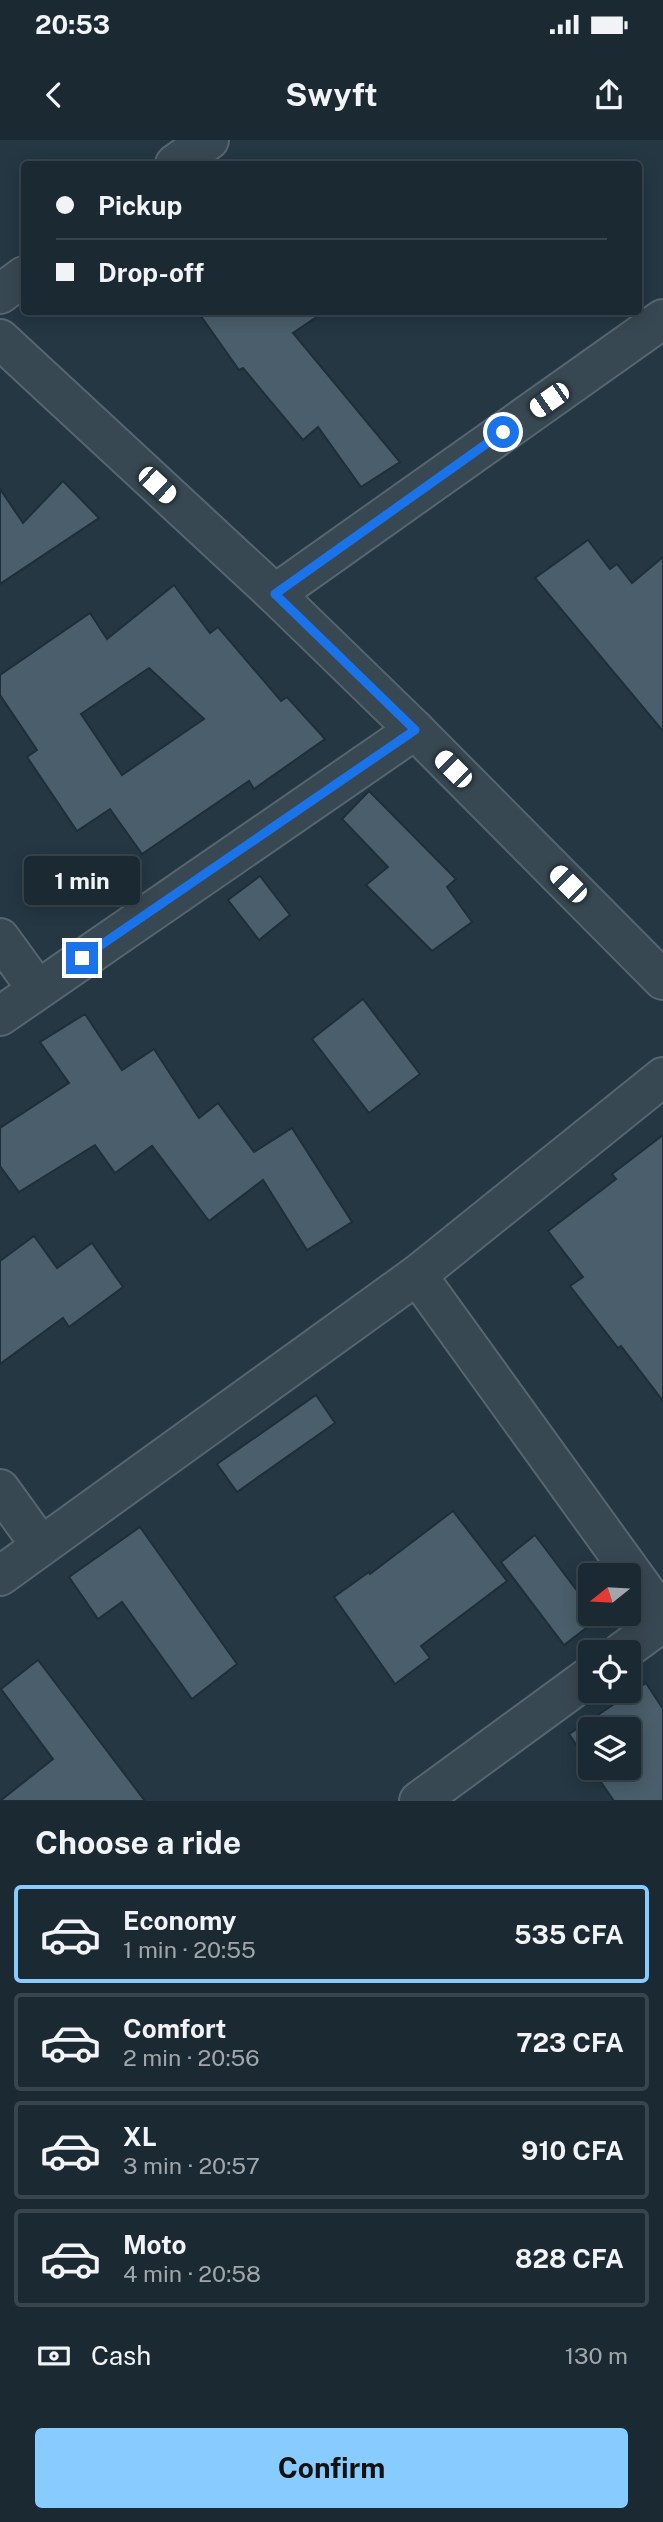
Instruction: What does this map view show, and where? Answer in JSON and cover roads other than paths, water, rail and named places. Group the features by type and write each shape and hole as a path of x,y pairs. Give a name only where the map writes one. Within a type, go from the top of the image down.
{"street":[{"path":"180,161 209,140"},
{"path":"0,294 21,278"},
{"path":"275,594 663,318"},
{"path":"0,339 275,594 415,730 663,981"},
{"path":"0,1016 415,730"},
{"path":"0,938 37,989"},
{"path":"0,1576 417,1275 663,1077"},
{"path":"417,1275 663,1616"},
{"path":"0,1489 41,1546"},
{"path":"638,1640 663,1622"},
{"path":"419,1801 578,1685"}]}
